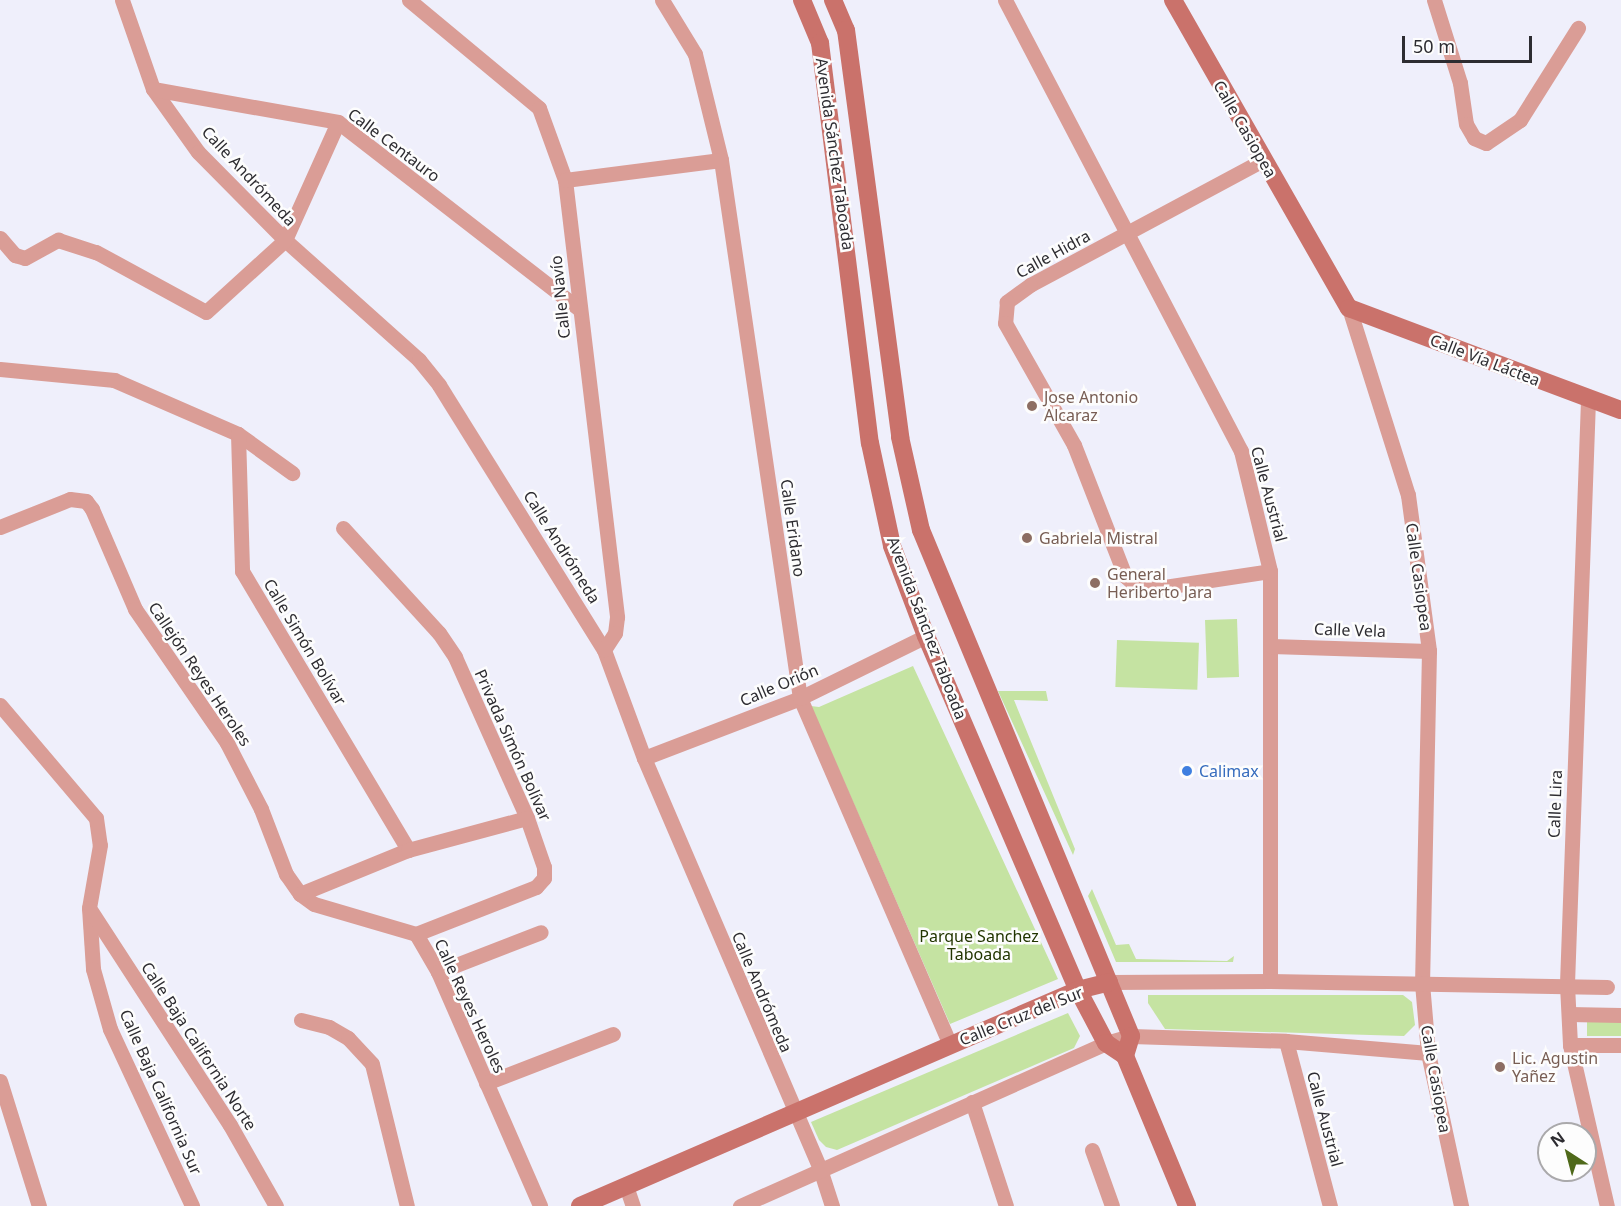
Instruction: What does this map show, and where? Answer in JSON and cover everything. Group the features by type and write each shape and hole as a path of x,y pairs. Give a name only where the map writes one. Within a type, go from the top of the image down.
{"main road":[{"name":"Avenida Sánchez Taboada","path":"802,0 820,43 870,443 892,546 926,636 1078,990 1106,1043"},
{"name":"Avenida Sánchez Taboada","path":"833,0 846,30 900,437 921,530 1131,1036"},
{"name":"Calle Casiopea","path":"1173,0 1349,308"},
{"name":"Calle Vía Láctea","path":"1349,308 1588,400 1621,410"},
{"name":"Calle Cruz del Sur","path":"579,1206 1078,990 1109,982"},
{"path":"1125,1056 1131,1036"},
{"path":"1106,1043 1125,1056 1187,1206"}],"street":[{"name":"Calle Andrómeda","path":"122,0 125,19 153,90 198,152 285,240 397,338 439,385 604,650 644,758 820,1169 832,1206"},
{"name":"Calle Navío","path":"409,0 539,108 565,180 617,617 615,633 604,650"},
{"name":"Calle Eridano","path":"662,0 695,54 721,160 800,698 950,1045"},
{"name":"Calle Austrial","path":"1005,0 1130,232 1241,451 1270,571 1270,981"},
{"path":"1434,0 1460,83 1466,124 1474,138 1486,143 1520,120 1578,28"},
{"name":"Calle Centauro","path":"153,90 338,122 579,309"},
{"path":"0,238 15,255 25,258 58,240 96,252 206,312 285,240 338,122"},
{"path":"565,180 721,160"},
{"name":"Calle Hidra","path":"1263,160 1022,291 1007,302 1005,323 1074,445 1125,576 1136,586 1151,589 1270,571"},
{"name":"Calle Casiopea","path":"1349,308 1408,495 1429,651 1422,982 1428,1053 1461,1206"},
{"path":"0,369 114,380 238,434 292,473"},
{"name":"Calle Lira","path":"1588,400 1567,985 1570,1045 1607,1206"},
{"name":"Calle Simón Bolívar","path":"238,434 242,571 408,850"},
{"name":"Callejón Reyes Heroles","path":"0,527 70,499 86,501 97,517 135,609 228,743 261,809 286,874 300,894"},
{"name":"Privada Simón Bolívar","path":"343,528 438,633 454,657 527,818 544,867 544,878 536,887 416,934"},
{"name":"Calle Orión","path":"644,758 800,698 926,636"},
{"name":"Calle Vela","path":"1271,646 1429,651"},
{"name":"Calle Baja California Sur","path":"0,705 96,818 100,846 89,908 93,969 110,1029 192,1206"},
{"path":"300,894 408,850 527,818"},
{"name":"Calle Reyes Heroles","path":"300,894 314,904 416,934 438,972 540,1206"},
{"name":"Calle Baja California Norte","path":"89,908 230,1125 276,1206"},
{"path":"438,972 541,932"},
{"name":"Calle Cruz del Sur","path":"1109,982 1422,982 1607,987"},
{"path":"1569,1014 1621,1015"},
{"path":"301,1020 329,1027 348,1038 372,1064 407,1206"},
{"path":"486,1083 613,1034"},
{"path":"740,1206 1106,1043 1131,1036 1286,1041 1428,1053"},
{"name":"Calle Austrial","path":"1286,1041 1330,1206"},
{"path":"1570,1045 1621,1045"},
{"path":"0,1081 39,1206"},
{"path":"972,1102 1006,1206"},
{"path":"1092,1150 1112,1206"},
{"path":"626,1186 633,1206"}],"green space":[{"path":"1237,619 1239,677 1207,678 1205,620"},
{"path":"1117,640 1199,643 1197,690 1115,687"},
{"name":"Parque Sanchez Taboada","path":"913,666 1058,979 950,1024 811,706 819,707"},
{"path":"998,691 1046,691 1048,701 1014,700 1075,849 1073,855"},
{"path":"1092,889 1116,945 1129,944 1136,959 1227,961 1234,956 1233,962 1116,962 1088,896"},
{"path":"1148,995 1403,995 1412,1002 1415,1025 1404,1036 1165,1029 1148,1003"},
{"path":"1068,1013 1080,1036 1074,1048 837,1150 826,1147 819,1140 811,1122"},
{"path":"1587,1021 1621,1021 1621,1036 1587,1036"}],"place":[{"name":"Jose Antonio Alcaraz","path":"1032,406"},
{"name":"Gabriela Mistral","path":"1027,538"},
{"name":"General Heriberto Jara","path":"1095,583"},
{"name":"Calimax","path":"1187,771"},
{"name":"Lic. Agustin Yañez","path":"1500,1067"}]}
